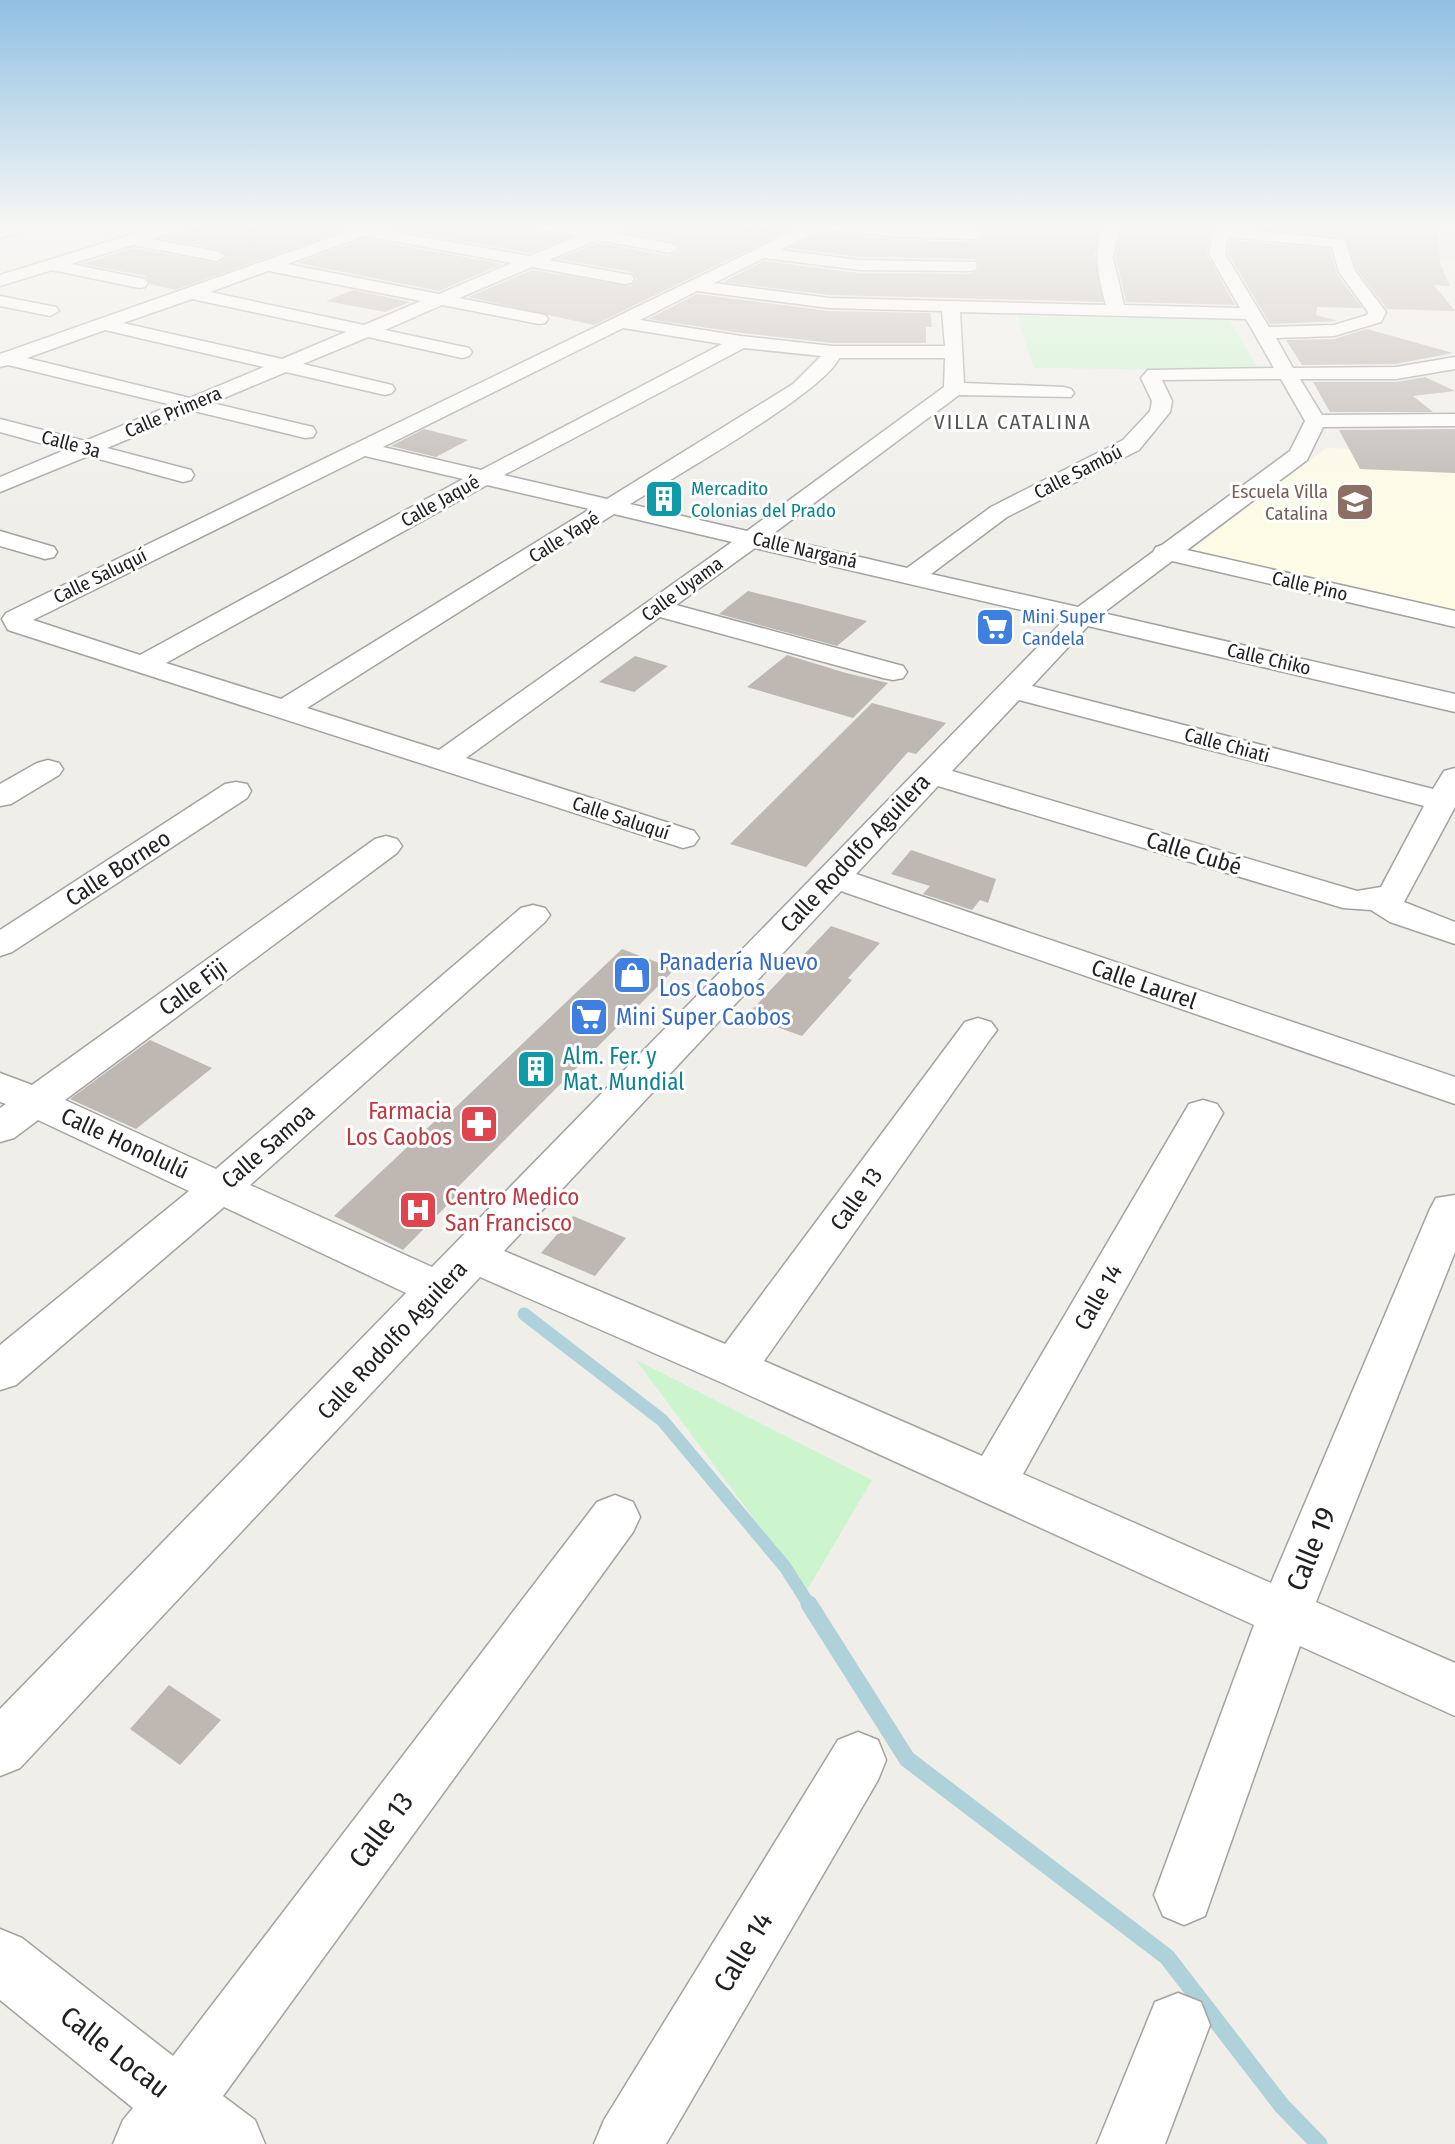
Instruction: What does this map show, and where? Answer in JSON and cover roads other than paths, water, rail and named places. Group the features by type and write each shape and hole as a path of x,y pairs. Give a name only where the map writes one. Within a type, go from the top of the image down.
{"street":[{"path":"4,360 100,325"},
{"path":"108,325 384,389"},
{"path":"338,325 461,352"},
{"name":"Calle Primera","path":"0,485 380,325"},
{"name":"Calle Saluquí","path":"614,325 15,619 17,624 142,665 683,838"},
{"path":"638,325 741,342 832,352 955,352"},
{"path":"953,325 954,389 1064,393"},
{"path":"1257,325 1315,421 1455,420"},
{"path":"1284,325 1337,329 1356,325"},
{"name":"Calle Jaqué","path":"142,665 484,477 741,342"},
{"name":"Calle Yapé","path":"285,710 800,388 827,364 832,352"},
{"path":"4,360 305,432"},
{"path":"1288,374 1396,373 1455,363"},
{"name":"Calle Sambú","path":"913,575 999,512 1131,444 1160,412 1162,401 1151,378 1155,373 1288,374"},
{"name":"Calle Uyama","path":"444,760 657,608 954,389"},
{"name":"Calle Rodolfo Aguilera","path":"0,1749 929,774 1083,616 1165,552 1299,455 1315,421"},
{"name":"Calle 3a","path":"0,425 183,475"},
{"name":"Calle Narganá","path":"363,449 1083,616"},
{"path":"0,538 45,552"},
{"name":"Calle Pino","path":"1165,552 1455,619"},
{"path":"657,608 894,672"},
{"name":"Calle Chiko","path":"1083,616 1455,703"},
{"name":"Calle Chiati","path":"1012,689 1449,789"},
{"path":"0,797 48,769"},
{"name":"Calle Cubé","path":"929,774 1356,901 1378,900 1402,915 1455,934"},
{"path":"1378,900 1394,894 1449,789"},
{"name":"Calle Borneo","path":"0,945 236,791"},
{"name":"Calle Fiji","path":"0,1128 18,1093 386,846"},
{"name":"Calle Laurel","path":"833,877 1455,1091"},
{"name":"Calle Samoa","path":"0,1372 220,1188 533,915"},
{"name":"Calle 13","path":"734,1368 978,1030"},
{"name":"Calle Honolulú","path":"18,1093 440,1290"},
{"name":"Calle 14","path":"993,1482 1203,1113"},
{"name":"Calle 19","path":"1184,1895 1284,1615 1451,1209"},
{"path":"472,1255 993,1482 1284,1615 1455,1689"},
{"name":"Calle 13","path":"163,2123 615,1517"},
{"name":"Calle 14","path":"628,2144 858,1759"},
{"name":"Calle Locau","path":"0,1961 163,2123 230,2144"},
{"path":"1131,2144 1178,2025"}],"waterway":[{"path":"524,1314 662,1420 785,1567 810,1606"},
{"path":"809,1604 907,1759 1167,1957 1282,2106 1319,2144"}],"place":[{"name":"Mercadito Colonias del Prado","path":"664,499"},
{"name":"Escuela Villa Catalina","path":"1355,502"},
{"name":"Mini Super Candela","path":"995,627"},
{"name":"Panadería Nuevo Los Caobos","path":"632,975"},
{"name":"Mini Super Caobos","path":"589,1017"},
{"name":"Alm. Fer. y Mat. Mundial","path":"536,1069"},
{"name":"Farmacia Los Caobos","path":"479,1124"},
{"name":"Centro Medico San Francisco","path":"418,1210"}],"district":[{"name":"VILLA CATALINA","path":"1013,422"}]}
